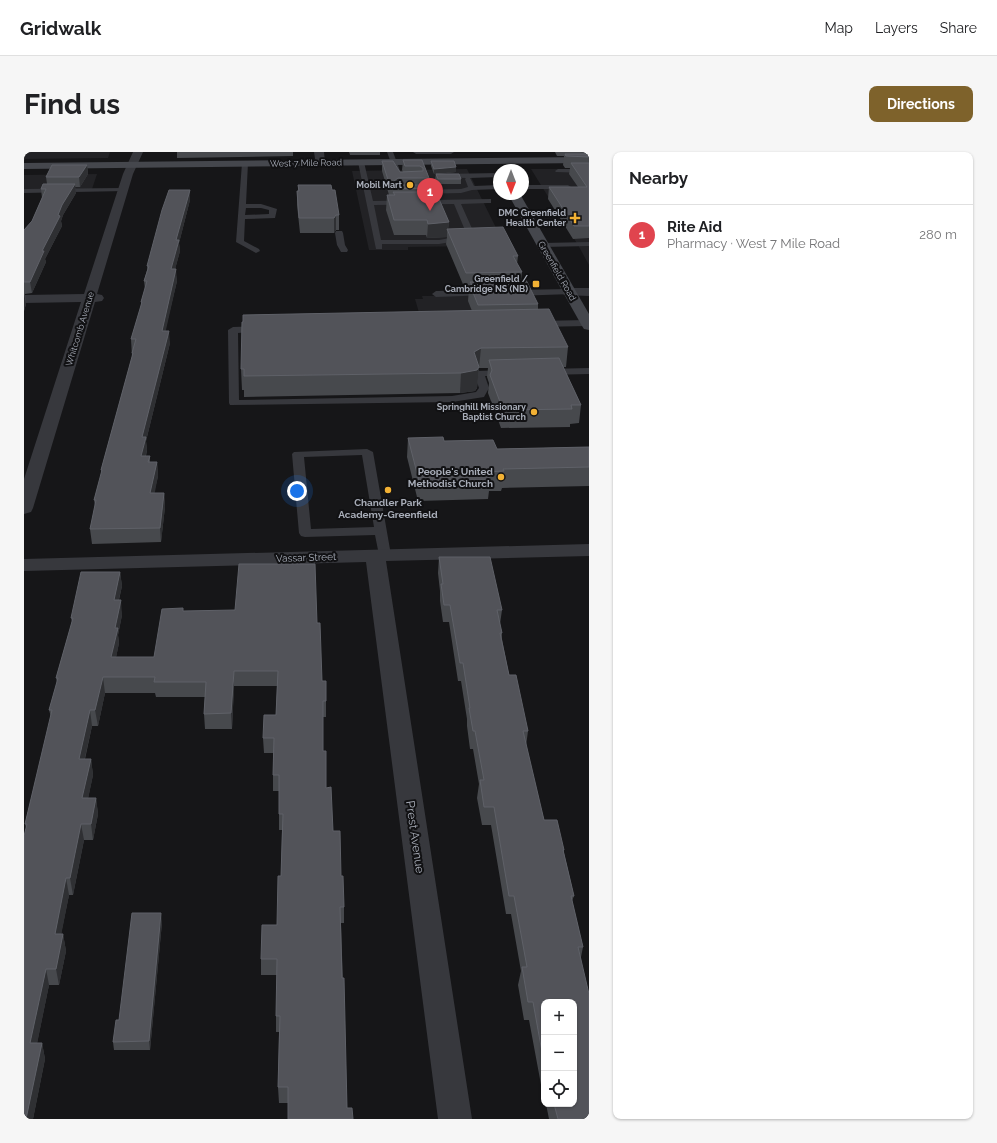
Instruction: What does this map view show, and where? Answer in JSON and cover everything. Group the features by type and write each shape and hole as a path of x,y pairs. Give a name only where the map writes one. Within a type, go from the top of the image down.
{"main road":[{"name":"West 7 Mile Road","path":"29,164 72,162 132,164 245,163 319,157 360,162 394,162 418,155 442,162 495,161 555,167 589,160"},
{"name":"Greenfield Road","path":"517,200 588,325"}],"street":[{"name":"Whitcomb Avenue","path":"24,508 93,298 123,190 138,152"},
{"path":"569,292 589,292"},
{"path":"24,299 93,298"},
{"name":"Vassar Street","path":"24,565 380,547 589,550"},
{"name":"Prest Avenue","path":"380,547 455,1119"}],"lane":[{"path":"390,152 394,162 403,176"},
{"path":"418,155 451,152"},
{"path":"360,162 379,245 439,242 471,235 491,235"},
{"path":"442,162 448,174"},
{"path":"245,163 240,242 256,251"},
{"path":"555,167 589,171"},
{"path":"446,191 437,177 448,174 466,176 493,175"},
{"path":"466,176 472,188"},
{"path":"529,187 568,186"},
{"path":"405,192 461,191 472,188 493,187"},
{"path":"24,191 123,190"},
{"path":"370,203 488,201"},
{"path":"456,202 471,235"},
{"path":"242,218 272,216 273,209 261,206 243,206"},
{"path":"339,233 341,245 344,250"},
{"path":"543,245 589,244"},
{"path":"436,294 569,292"},
{"path":"530,324 588,325"},
{"path":"272,329 233,330 234,403 452,399 480,395 484,388 479,373 517,372"},
{"path":"532,372 589,371"},
{"path":"366,452 380,547 305,533 298,454 366,452"}],"shaded area":[{"path":"24,152 110,152 108,158 24,159"},
{"path":"467,169 503,242 477,246 408,247 408,250 369,250 352,171"},
{"path":"531,169 589,169 589,265 578,245"},
{"path":"97,174 92,189 24,190 24,175"},
{"path":"531,295 544,321 422,323 415,299 423,299 422,296"}],"building":[{"path":"565,154 589,154 589,157 566,156"},
{"path":"403,160 422,160 429,178 398,178 393,182 398,185 432,185 433,188 391,189 382,161 393,161 400,172 423,171 423,168 420,166 405,166"},
{"path":"431,161 454,161 456,167 434,169"},
{"path":"571,163 589,163 589,226 574,226 549,187 587,187"},
{"path":"52,165 87,165 79,177 46,177"},
{"path":"436,174 459,174 461,179 438,179"},
{"path":"43,184 75,184 62,205 58,215 60,216 42,251 44,251 30,282 24,282 24,230 32,221 46,189 41,189"},
{"path":"298,185 331,185 332,190 335,190 339,215 336,215 334,218 299,218"},
{"path":"169,190 190,190 176,240 179,240 171,269 176,269 162,331 169,331 142,437 146,437 141,456 150,456 148,462 157,462 150,493 164,493 160,528 90,529 96,500 94,500 101,470 133,353 136,339 131,339 147,281 144,281 149,266 147,266"},
{"path":"393,192 436,192 449,222 428,224 427,220 394,220 387,195 395,195"},
{"path":"503,227 518,256 513,256 522,272 466,273 447,229"},
{"path":"526,280 538,304 478,305 470,285 472,285 470,282"},
{"path":"549,309 568,347 481,348 474,352 479,367 477,370 461,373 244,376 244,369 241,369 243,315"},
{"path":"559,358 581,405 571,405 572,409 503,410 490,375 492,370 489,360"},
{"path":"443,437 444,441 493,440 497,449 589,447 589,467 503,469 504,471 487,472 490,480 419,481 408,438"},
{"path":"439,557 490,557 502,610 497,610 502,633 500,633 509,675 516,675 528,731 523,731 544,820 557,820 574,896 571,896 583,947 578,947 589,994 589,1119 558,1119 555,1107 577,1107 577,999 541,999 541,1046 533,1002 528,1002 522,967 527,967 514,896 509,896 494,807 484,807 480,780 484,780 475,731 473,731 463,663 460,663 450,605 444,605 441,584 443,584"},
{"path":"239,564 315,564 317,623 320,623 322,681 326,681 326,701 323,701 323,751 326,751 326,788 331,787 333,831 340,831 341,876 343,876 344,907 340,907 342,978 344,978 347,1108 352,1108 353,1119 288,1119 288,1087 278,1087 280,1016 276,1016 277,959 261,959 262,925 277,925 278,876 281,876 283,814 279,814 279,775 273,775 274,738 263,738 264,715 276,715 278,671 234,671 231,713 204,714 206,682 154,682 155,677 103,677 95,710 90,710 79,759 91,759 82,798 96,798 91,824 81,824 70,878 66,878 55,934 63,934 56,969 46,969 30,1043 42,1043 26,1119 24,1119 24,836 27,824 25,824 52,710 49,710 58,678 56,678 73,618 71,618 81,572 120,572 114,600 121,600 115,628 118,628 111,657 154,657 162,609 183,608 183,611 235,610"},
{"path":"132,913 161,913 149,1041 113,1042 116,1020 119,1020"}],"place":[{"name":"Mobil Mart","path":"410,185"},
{"name":"Rite Aid","path":"430,211"},
{"name":"DMC Greenfield Health Center","path":"575,218"},
{"name":"Greenfield / Cambridge NS (NB)","path":"536,284"},
{"name":"Springhill Missionary Baptist Church","path":"534,412"},
{"name":"People's United Methodist Church","path":"501,477"},
{"name":"Chandler Park Academy-Greenfield","path":"388,490"}]}
